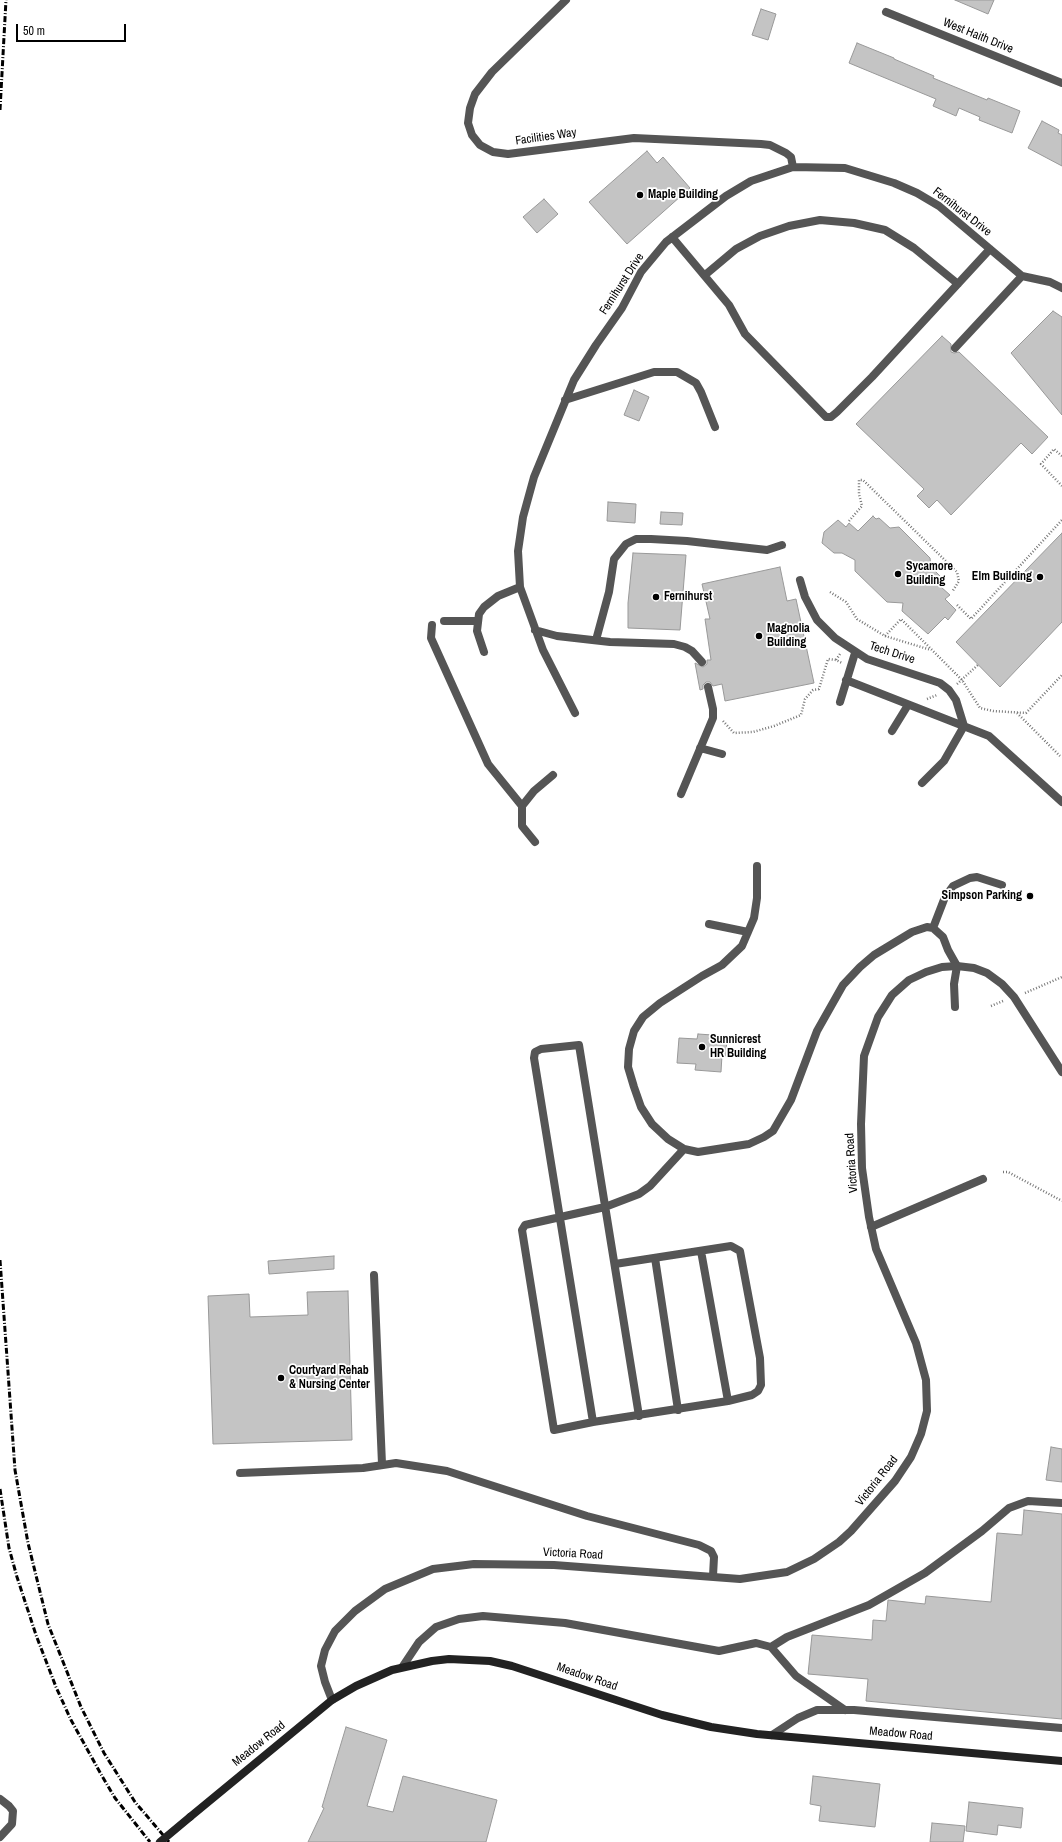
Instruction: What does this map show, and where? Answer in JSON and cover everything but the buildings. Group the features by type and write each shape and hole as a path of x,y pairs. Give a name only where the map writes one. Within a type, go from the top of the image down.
{"main road":[{"name":"Meadow Road","path":"160,1842 332,1700 372,1678 403,1666 450,1659 490,1661 535,1672 662,1715 712,1727 772,1735 1062,1761"}],"street":[{"name":"Facilities Way","path":"566,0 492,72 475,94 470,108 468,123 472,135 480,145 493,152 508,154 634,138 761,144 770,145 786,153 791,157 793,167"},
{"name":"West Haith Drive","path":"886,12 1062,83"},
{"name":"Fernihurst Drive","path":"575,713 535,630 520,587 518,551 527,503 534,477 565,400 596,345 622,308 641,272 672,238 726,196 751,180 793,167 845,168 894,183 917,193 939,206 1022,276 1050,282 1062,288"},
{"path":"705,275 736,249 760,236 789,226 820,220 854,223 885,230 914,248 958,284"},
{"path":"672,238 705,275 728,305 745,334 826,417 837,412 872,378 990,249"},
{"path":"955,348 1022,276"},
{"path":"565,400 654,372 677,372 696,383 706,402 715,427"},
{"path":"596,640 609,592 614,559 626,544 636,539 651,539 687,541 767,550 782,545"},
{"name":"Tech Drive","path":"800,580 805,597 817,620 835,638 855,653 881,664 916,674 940,683 949,690 956,700 964,726"},
{"path":"484,652 477,631 479,614 489,602 498,596 520,587"},
{"path":"444,621 478,621"},
{"path":"432,625 431,638 488,764 522,806"},
{"path":"535,630 557,636 596,640 674,644 686,647 702,662"},
{"path":"840,702 855,653"},
{"path":"846,680 989,736 1062,802"},
{"path":"681,794 713,718 713,709 708,687"},
{"path":"892,731 908,705"},
{"path":"922,783 944,761 964,726"},
{"path":"700,748 722,754"},
{"path":"535,842 522,826 522,806 534,791 553,775"},
{"path":"756,866 756,905 754,918 742,946 722,965 660,1003 643,1017 634,1031 629,1049 628,1067 641,1107 652,1124 668,1139 684,1149 698,1152 749,1144 764,1137 772,1131 791,1100 817,1031 843,985 860,967 886,946 919,929 933,928 943,937 957,966 954,984 954,1007"},
{"path":"933,928 945,896 953,886 970,878 976,877 1002,886"},
{"path":"709,924 748,932"},
{"name":"Victoria Road","path":"332,1700 321,1666 325,1650 335,1631 355,1611 385,1589 433,1569 474,1564 554,1564 740,1579 781,1574 801,1567 829,1550 851,1531 895,1481 913,1452 921,1434 927,1411 926,1380 916,1343 876,1249 862,1168 861,1124 864,1056 870,1035 878,1017 892,995 909,980 926,972 942,967 957,966 974,968 987,973 1002,984 1021,1006 1062,1072"},
{"path":"594,1422 534,1058 535,1052 541,1049 579,1045 639,1416"},
{"path":"615,1264 731,1246 740,1251 756,1326 760,1358 761,1385 752,1395 728,1401 594,1422 554,1430 522,1230 525,1225 605,1207 639,1194 650,1186 684,1149"},
{"path":"871,1227 983,1179"},
{"path":"701,1251 728,1401"},
{"path":"655,1258 678,1410"},
{"path":"374,1275 382,1464"},
{"path":"240,1473 362,1468 396,1463 447,1471 587,1516 699,1545 711,1551 714,1556 713,1576"},
{"path":"772,1647 787,1637 869,1605 925,1572 982,1531 1009,1508 1028,1501 1062,1503"},
{"path":"403,1666 419,1642 436,1627 459,1619 483,1616 565,1623 719,1650 756,1643 772,1647 796,1676 845,1710"},
{"path":"772,1735 798,1718 817,1710 845,1710 1062,1728"},
{"path":"0,1799 13,1811 12,1824 0,1837"}],"path":[{"path":"1062,456 1054,449 1041,464 1062,486"},
{"path":"849,521 862,506 859,494 859,480 863,480 956,572 959,581 952,592"},
{"path":"957,605 971,619 1062,520"},
{"path":"830,592 846,602 857,619 885,636 932,650"},
{"path":"885,636 901,619 962,680 980,708 994,711 1026,713 1062,675"},
{"path":"722,719 734,733 753,732 774,726 801,714 805,699 813,690 819,689 828,659 836,660"},
{"path":"1016,712 1060,756"},
{"path":"1026,993 1062,976"},
{"path":"1003,1172 1013,1175 1062,1201"}],"railway":[{"path":"0,110 6,0"},
{"path":"0,1260 15,1470 28,1543 48,1624 81,1707 104,1753 135,1802 169,1842"},
{"path":"0,1489 9,1548 17,1577 36,1635 56,1687 71,1720 115,1798 150,1842"}],"place":[{"name":"Maple Building","path":"640,195"},
{"name":"Sycamore Building","path":"898,574"},
{"name":"Elm Building","path":"1040,577"},
{"name":"Fernihurst","path":"656,597"},
{"name":"Magnolia Building","path":"759,636"},
{"name":"Simpson Parking","path":"1030,896"},
{"name":"Sunnicrest HR Building","path":"702,1047"},
{"name":"Courtyard Rehab & Nursing Center","path":"281,1378"}]}
